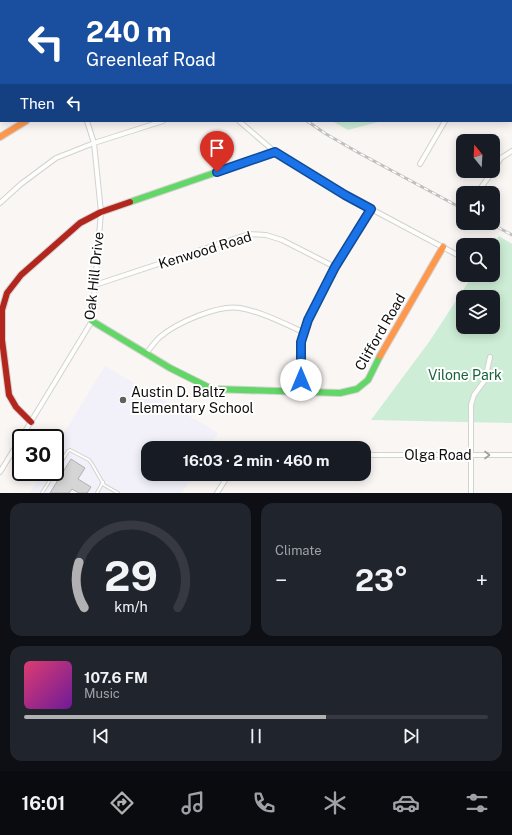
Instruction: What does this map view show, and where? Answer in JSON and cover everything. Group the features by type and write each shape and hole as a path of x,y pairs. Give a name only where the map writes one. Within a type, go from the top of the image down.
{"street":[{"path":"0,137 24,122"},
{"name":"Oak Hill Drive","path":"27,429 92,321 101,212 94,143 87,122"},
{"path":"0,203 21,184 56,158 94,143 160,122"},
{"path":"240,122 275,152 345,195 456,254"},
{"path":"420,164 444,122"},
{"path":"500,161 512,151"},
{"path":"31,422 16,407 9,395 2,340 2,310 7,293 21,275 80,223 101,212 275,152"},
{"path":"301,392 301,342 303,332 335,267 371,209"},
{"name":"Kenwood Road","path":"95,285 248,234 266,234 282,240 335,267"},
{"name":"Clifford Road","path":"92,321 170,368 212,389 340,393 357,389 368,380 392,334 443,247"},
{"path":"146,354 160,336 187,320 217,309 239,307 262,314 303,332"},
{"path":"471,493 472,400 485,380 490,357"},
{"name":"Oak Hill Drive","path":"0,472 12,453"},
{"name":"Olga Road","path":"371,455 512,455"},
{"path":"217,493 225,481"}],"lane":[{"path":"64,457 68,451 73,450 89,460 104,485 118,493"},
{"path":"42,493 49,481"},
{"path":"97,493 103,482"}],"shaded area":[{"name":"Austin D. Baltz Elementary School","path":"105,366 218,433 213,441 141,441 141,481 190,481 182,493 30,493 37,481 64,481 64,433"}],"green space":[{"path":"334,122 378,122 348,130"},
{"name":"Vilone Park","path":"499,236 512,244 512,423 371,420 429,342 456,301 456,334 500,334 500,290 463,290 468,282 500,282 500,238 497,238"}],"building":[{"path":"71,459 85,468 78,479 91,487 87,493 79,493 72,489 69,493 50,493 57,481 64,481 64,470"}],"railway":[{"path":"308,122 359,153 456,205"},
{"path":"500,228 512,235"}],"traffic: fast":[{"path":"130,202 275,152"},
{"path":"92,321 170,368 212,389 340,393 357,389 368,380 380,356"}],"traffic: slow":[{"path":"0,137 24,122"},
{"path":"380,356 443,247"}],"traffic: jam":[{"path":"31,422 16,407 9,395 2,340 2,310 7,293 21,275 80,223 101,212 130,202"}],"place":[{"name":"Austin D. Baltz Elementary School","path":"123,400"}],"route":[{"path":"217,172 275,152 345,195 371,209 335,267 303,332 301,342 301,380"}]}
